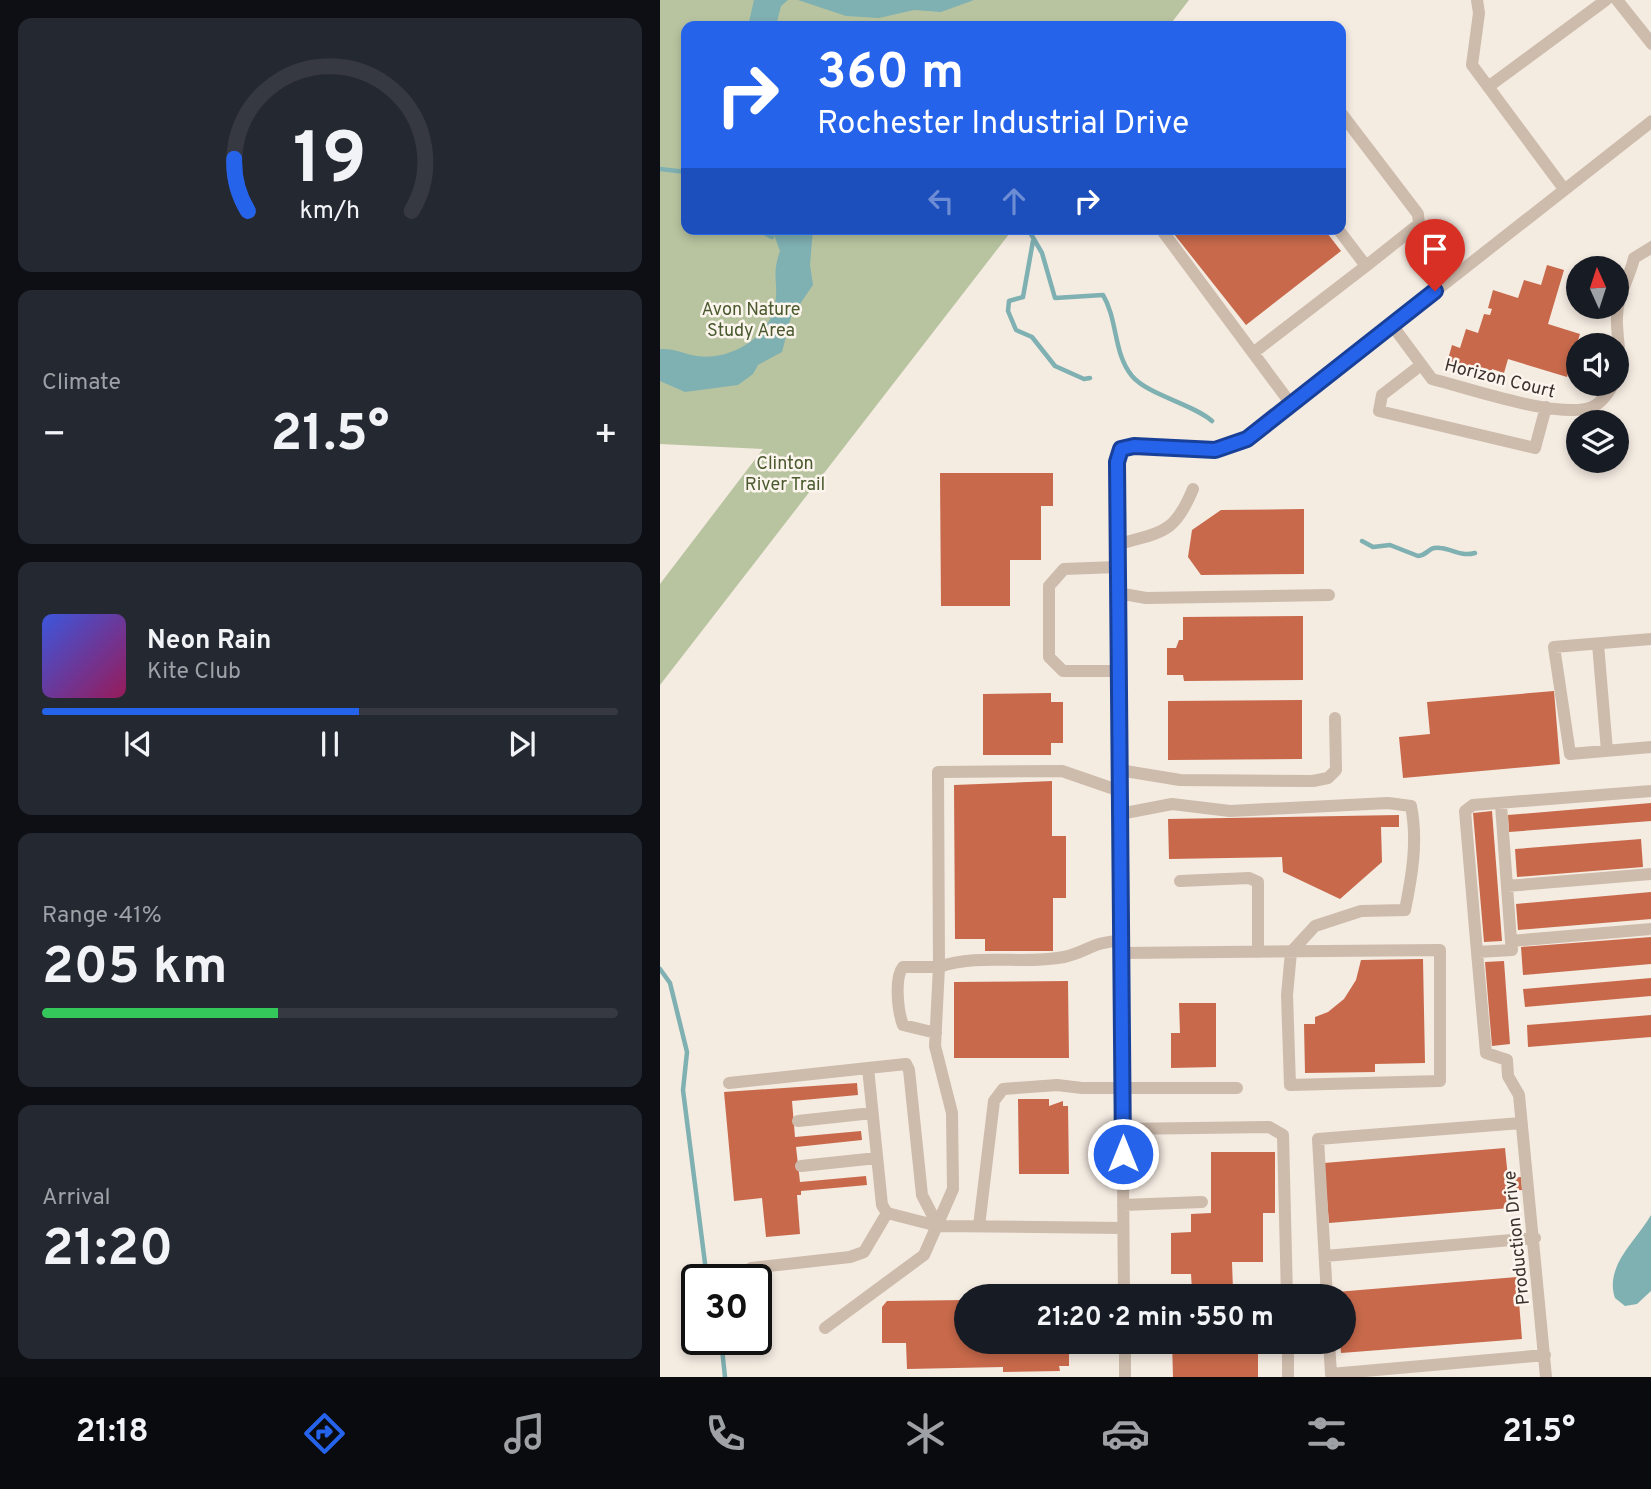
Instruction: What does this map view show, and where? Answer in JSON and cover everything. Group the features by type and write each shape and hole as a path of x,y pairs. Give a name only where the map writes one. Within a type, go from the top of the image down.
{"street":[{"path":"1477,0 1479,13 1472,65 1564,188"},
{"path":"1488,87 1607,0"},
{"path":"1617,0 1651,44"},
{"path":"1253,353 1418,224 1418,214 1346,120"},
{"path":"1124,1284 1117,567 1117,462 1121,449 1134,446 1215,450 1247,439 1651,121"},
{"path":"1165,235 1291,404"},
{"path":"1343,235 1366,266"},
{"path":"1618,333 1617,315 1621,294 1634,258 1651,247"},
{"name":"Horizon Court","path":"1392,325 1432,379 1564,412 1594,407 1606,396"},
{"path":"1421,365 1382,395 1379,411 1535,448 1546,407"},
{"path":"1117,545 1162,531 1181,518 1193,489"},
{"path":"1117,567 1064,569 1049,586 1049,657 1063,671 1118,671"},
{"path":"1118,593 1146,598 1329,595"},
{"path":"1651,639 1554,647 1569,754 1651,747"},
{"path":"1598,643 1607,751"},
{"path":"1119,771 1152,773 1180,780 1313,781 1328,778 1336,770 1335,718"},
{"path":"824,1328 924,1255 953,1189 952,1113 935,1046 939,967 938,772 1062,771 1120,791"},
{"path":"1501,805 1512,950 1477,952 1465,811 1473,805 1651,792"},
{"path":"936,1033 903,1025 899,1011 899,973 903,967 939,967 973,960 1065,957 1101,941 1121,947 1258,952 1291,952 1440,950 1440,1082 1290,1085 1287,995 1291,952 1315,926 1361,911 1405,909 1412,874 1415,824 1411,806 1388,803 1230,811 1172,804 1120,814"},
{"path":"1507,887 1651,874"},
{"path":"1180,881 1249,878 1258,882 1258,952"},
{"path":"1511,941 1651,929"},
{"name":"Production Drive","path":"1477,952 1485,1053 1507,1060 1508,1076 1519,1096 1535,1238 1546,1377"},
{"path":"729,1083 906,1065 909,1070 922,1195 938,1226"},
{"path":"868,1068 882,1205 887,1213 938,1226 1123,1228"},
{"path":"979,1226 985,1160 997,1094 1014,1086 1238,1088"},
{"path":"798,1121 872,1113"},
{"path":"1326,1284 1318,1139 1522,1123"},
{"path":"1122,1129 1268,1127 1283,1135 1287,1284"},
{"path":"801,1166 877,1158"},
{"path":"1123,1206 1202,1202"},
{"path":"772,1266 850,1257 864,1252 887,1213"},
{"path":"1325,1256 1535,1238"},
{"path":"1125,1354 1125,1377"},
{"path":"1288,1354 1288,1377"},
{"path":"1330,1354 1331,1374 1544,1355"}],"green space":[{"name":"Avon Nature Study Area","path":"660,0 1189,0 1173,21 681,21 681,235 1008,235 660,685 660,584 763,449 660,444"}],"water":[{"path":"754,0 788,0 781,6 777,21 749,21"},
{"path":"798,0 974,0 941,12 914,10 879,18 846,16"},
{"path":"774,235 812,235 810,265 813,285 791,317 782,352 758,365 753,374 738,385 685,392 660,381 660,349 709,357 734,351 757,337 772,316 780,251"},
{"path":"1651,1215 1651,1291 1637,1304 1625,1306 1615,1298 1614,1275 1624,1254"}],"building":[{"path":"1175,235 1329,235 1341,251 1246,325"},
{"path":"1547,265 1564,270 1548,324 1577,333 1566,333 1566,377 1508,359 1504,373 1492,369 1490,375 1447,363 1452,345 1460,348 1466,329 1478,333 1484,314 1490,315 1492,309 1488,308 1493,290 1518,298 1524,280 1541,285"},
{"path":"940,473 1053,473 1053,506 1041,506 1041,560 1010,560 1010,606 941,606"},
{"path":"1304,509 1304,574 1201,575 1188,557 1192,530 1221,510"},
{"path":"1303,616 1303,680 1184,681 1183,675 1167,675 1167,648 1176,648 1179,640 1183,640 1183,617"},
{"path":"1554,691 1560,764 1403,778 1399,737 1430,734 1427,702"},
{"path":"1051,693 1051,702 1063,702 1063,743 1051,743 1051,755 983,755 983,694"},
{"path":"1302,700 1302,759 1168,760 1168,701"},
{"path":"1052,781 1052,836 1066,836 1066,898 1053,898 1053,951 985,951 985,939 955,939 954,785"},
{"path":"1652,803 1652,821 1509,832 1508,815"},
{"path":"1492,811 1502,941 1484,942 1473,813"},
{"path":"1399,815 1399,827 1381,827 1382,862 1340,899 1283,872 1282,857 1169,859 1168,819"},
{"path":"1641,839 1643,867 1517,877 1515,849"},
{"path":"1652,892 1652,919 1518,930 1516,904"},
{"path":"1652,937 1652,964 1523,975 1521,947"},
{"path":"1423,959 1425,1063 1375,1064 1375,1072 1305,1073 1304,1024 1315,1024 1315,1017 1328,1012 1344,999 1356,980 1361,960"},
{"path":"1504,961 1510,1044 1492,1046 1485,962"},
{"path":"1652,978 1652,996 1525,1007 1523,989"},
{"path":"1068,981 1069,1058 954,1058 954,982"},
{"path":"1179,1003 1216,1003 1216,1067 1171,1068 1171,1033 1180,1033"},
{"path":"1652,1015 1652,1037 1528,1047 1527,1025"},
{"path":"857,1083 858,1095 792,1101 795,1137 861,1131 862,1140 796,1147 800,1182 866,1176 867,1185 801,1191 801,1195 797,1195 800,1234 766,1237 762,1198 734,1201 724,1092"},
{"path":"1018,1099 1049,1099 1049,1106 1063,1101 1063,1106 1068,1106 1069,1174 1019,1174"},
{"path":"1505,1148 1508,1178 1521,1177 1522,1190 1509,1191 1510,1208 1329,1223 1324,1163"},
{"path":"1211,1152 1275,1152 1275,1213 1263,1213 1263,1262 1232,1262 1233,1284 1192,1284 1191,1274 1171,1274 1171,1233 1191,1232 1191,1214 1211,1213"},
{"path":"1517,1277 1522,1339 1356,1352 1356,1290"},
{"path":"954,1300 954,1354 1069,1354 1069,1366 1059,1366 1060,1371 1003,1372 1003,1367 907,1369 906,1343 882,1343 882,1307 887,1301"},
{"path":"1172,1354 1258,1354 1258,1377 1173,1377"}],"waterway":[{"path":"660,169 681,171"},
{"path":"768,235 772,237"},
{"path":"1032,235 1042,253 1055,298 1103,295 1111,315 1118,347 1132,376 1149,389 1194,409 1212,421"},
{"path":"1033,241 1023,297 1009,301 1008,311 1016,330 1032,337 1055,366 1084,379 1090,378"},
{"path":"1362,541 1373,547 1390,545 1418,556 1436,548 1465,554 1475,553"},
{"path":"660,969 670,983 687,1052 683,1090 705,1264"},
{"path":"723,1355 725,1377"}],"route":[{"path":"1123,1154 1117,462 1121,449 1134,446 1215,450 1247,439 1435,291"}],"park label":[{"name":"Clinton River Trail","path":"785,473"}]}
